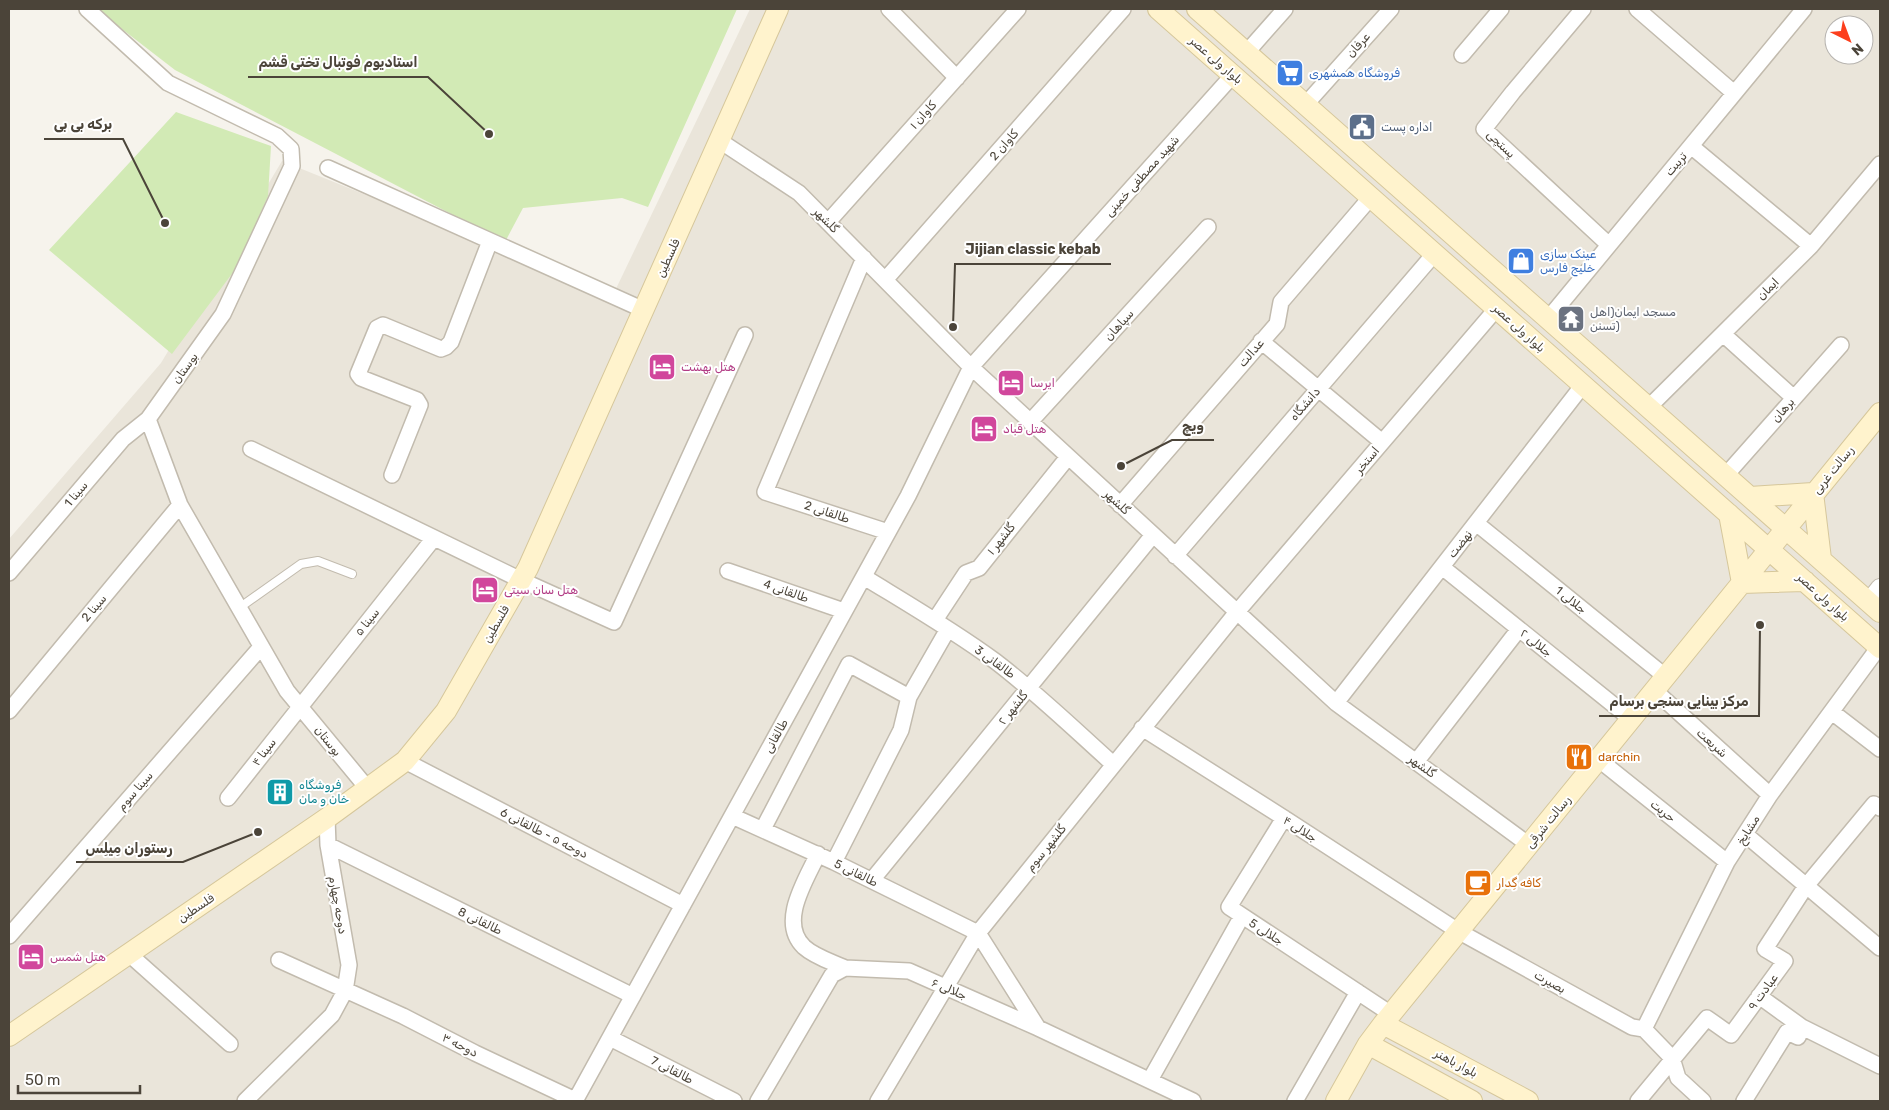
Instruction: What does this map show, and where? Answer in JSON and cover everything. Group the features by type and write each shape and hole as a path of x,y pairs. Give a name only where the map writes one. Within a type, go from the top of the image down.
{"main road":[{"name":"فلسطین","path":"9,1036 327,818 405,762 446,711 521,580 778,9"},
{"name":"بلوار ولی عصر","path":"1158,9 1880,647"},
{"name":"بلوار ولی عصر","path":"1197,9 1786,529 1821,559 1876,601"},
{"name":"رسالت غربی","path":"1769,550 1880,413"},
{"path":"1750,497 1814,493 1821,559"},
{"path":"1729,514 1742,583 1805,581"},
{"name":"رسالت شرقی","path":"1336,1101 1368,1044 1387,1019 1769,550"},
{"name":"بلوار باهنر","path":"1387,1019 1528,1101"},
{"name":"بلوار باهنر","path":"1368,1044 1472,1101"}],"street":[{"name":"بوستان","path":"87,9 168,83 277,136 291,148 292,166 223,314 148,419 180,505 287,691 368,789"},
{"path":"889,9 957,78"},
{"name":"کاوان ۱","path":"828,222 1018,9"},
{"name":"کاوان 2","path":"885,280 1123,9"},
{"path":"1247,52 1286,9"},
{"name":"عرفان","path":"1306,104 1391,9"},
{"path":"1462,55 1501,9"},
{"name":"پستچی","path":"1583,9 1484,129 1609,245"},
{"path":"1637,9 1734,93"},
{"name":"تربیت","path":"1548,318 1804,9"},
{"name":"شهید مصطفی خمینی","path":"972,367 1233,74"},
{"name":"گلشهر","path":"720,141 799,193 972,367 1336,703 1529,845"},
{"path":"1691,146 1811,246"},
{"name":"ایمان","path":"1648,407 1811,246 1880,164"},
{"path":"328,168 644,310"},
{"name":"عدالت","path":"1120,505 1277,324 1280,302 1370,196"},
{"name":"سپاهان","path":"1030,422 1208,227"},
{"path":"392,475 420,410 420,405 417,400 359,377 361,365 377,328 383,325 440,349 446,347 451,342 490,241"},
{"name":"دانشگاه","path":"1176,556 1435,253"},
{"name":"طالقانی 2","path":"864,258 765,492 888,532"},
{"name":"استخر","path":"1237,612 1497,308"},
{"path":"251,449 521,580 614,622 745,334"},
{"path":"1723,334 1794,398"},
{"path":"1261,341 1382,442"},
{"name":"برهان","path":"1726,476 1841,345"},
{"name":"طالقانی","path":"575,1101 908,496 972,367"},
{"name":"نهضت","path":"1336,703 1583,385"},
{"name":"سینا 1","path":"9,573 123,438 148,419"},
{"name":"گلشهر ۱","path":"834,862 900,730 909,697 966,573 979,568 1068,457"},
{"name":"سینا 2","path":"9,711 180,505"},
{"name":"جلالی 1","path":"1476,523 1660,684"},
{"name":"گلشهر ۲","path":"872,880 1153,535"},
{"name":"سینا ۵","path":"300,706 434,538"},
{"name":"جلالی ۲","path":"1442,567 1631,719"},
{"name":"طالقانی 4","path":"728,571 844,611"},
{"name":"طالقانی 3","path":"864,577 941,624 994,660 1029,688 1113,764"},
{"name":"گلشهر سوم","path":"878,1101 978,933 1237,612"},
{"path":"1416,762 1519,629"},
{"name":"سینا سوم","path":"9,936 261,647"},
{"name":"مشایخ","path":"1644,1029 1727,862 1770,795 1880,647"},
{"path":"763,829 849,664 909,697"},
{"name":"شریعت","path":"1660,684 1770,795"},
{"name":"سینا ۴","path":"228,798 300,706"},
{"path":"1832,712 1880,749"},
{"name":"جلالی ۴","path":"1142,728 1458,931"},
{"name":"حریت","path":"1598,759 1727,862"},
{"name":"دوحه ۵ - طالقانی 6","path":"405,762 683,905"},
{"name":"عبادت ۹","path":"1638,1101 1707,1018 1731,1035 1785,961 1765,949 1806,886 1874,804 1880,808"},
{"name":"طالقانی 5","path":"732,816 818,854 978,933"},
{"name":"دوحه چهارم","path":"245,1101 332,1015 345,991 349,965 328,845 327,818"},
{"name":"جلالی 5","path":"1284,818 1229,907 1358,992 1387,1019"},
{"path":"1746,835 1880,948"},
{"name":"طالقانی 8","path":"328,845 632,996"},
{"path":"818,854 796,904 792,920 795,934 804,946 824,959 846,968"},
{"path":"1150,1080 1242,916"},
{"name":"بصیرت","path":"1458,931 1632,1027 1644,1029"},
{"path":"978,933 1038,1028"},
{"path":"129,954 230,1044"},
{"name":"دوحه ۳","path":"279,960 403,1016 575,1101"},
{"path":"758,1101 832,974 846,968"},
{"name":"جلالی ۶","path":"846,968 908,971 1038,1028 1193,1101"},
{"path":"1295,1101 1358,992"},
{"path":"1759,996 1802,1027 1880,1066"},
{"path":"1744,1101 1787,1032 1798,1037 1802,1027"},
{"path":"1644,1029 1672,1058 1678,1078 1703,1101"},
{"name":"طالقانی 7","path":"610,1038 734,1101"}],"lane":[{"path":"239,608 306,562 318,561 352,574"}],"shaded area":[{"path":"750,9 1880,9 1880,1101 9,1101 9,539 161,363 282,161 613,295"}],"green space":[{"path":"96,9 737,9 648,207 622,198 523,208 505,242 175,70"},
{"path":"176,112 271,146 268,196 237,267 172,354 49,250"}],"place":[{"name":"فروشگاه همشهری","path":"1290,73"},
{"name":"اداره پست","path":"1362,127"},
{"name":"استادیوم فوتبال تختی قشم","path":"489,134"},
{"name":"برکه بی بی","path":"165,223"},
{"name":"عینک سازی خلیج فارس","path":"1521,261"},
{"name":"مسجد ایمان(اهل تسنن)","path":"1571,319"},
{"name":"Jijian classic kebab","path":"953,327"},
{"name":"هتل بهشت","path":"662,367"},
{"name":"ایرسا","path":"1011,383"},
{"name":"هتل قباد","path":"984,429"},
{"name":"ویچ","path":"1121,466"},
{"name":"هتل سان سیتی","path":"485,590"},
{"name":"مرکز بینایی سنجی برسام","path":"1760,625"},
{"name":"darchin","path":"1579,757"},
{"name":"فروشگاه خان و مان","path":"280,792"},
{"name":"رستوران مِیلِس","path":"258,832"},
{"name":"کافه گِدار","path":"1478,883"},
{"name":"هتل شمس","path":"31,957"}]}
